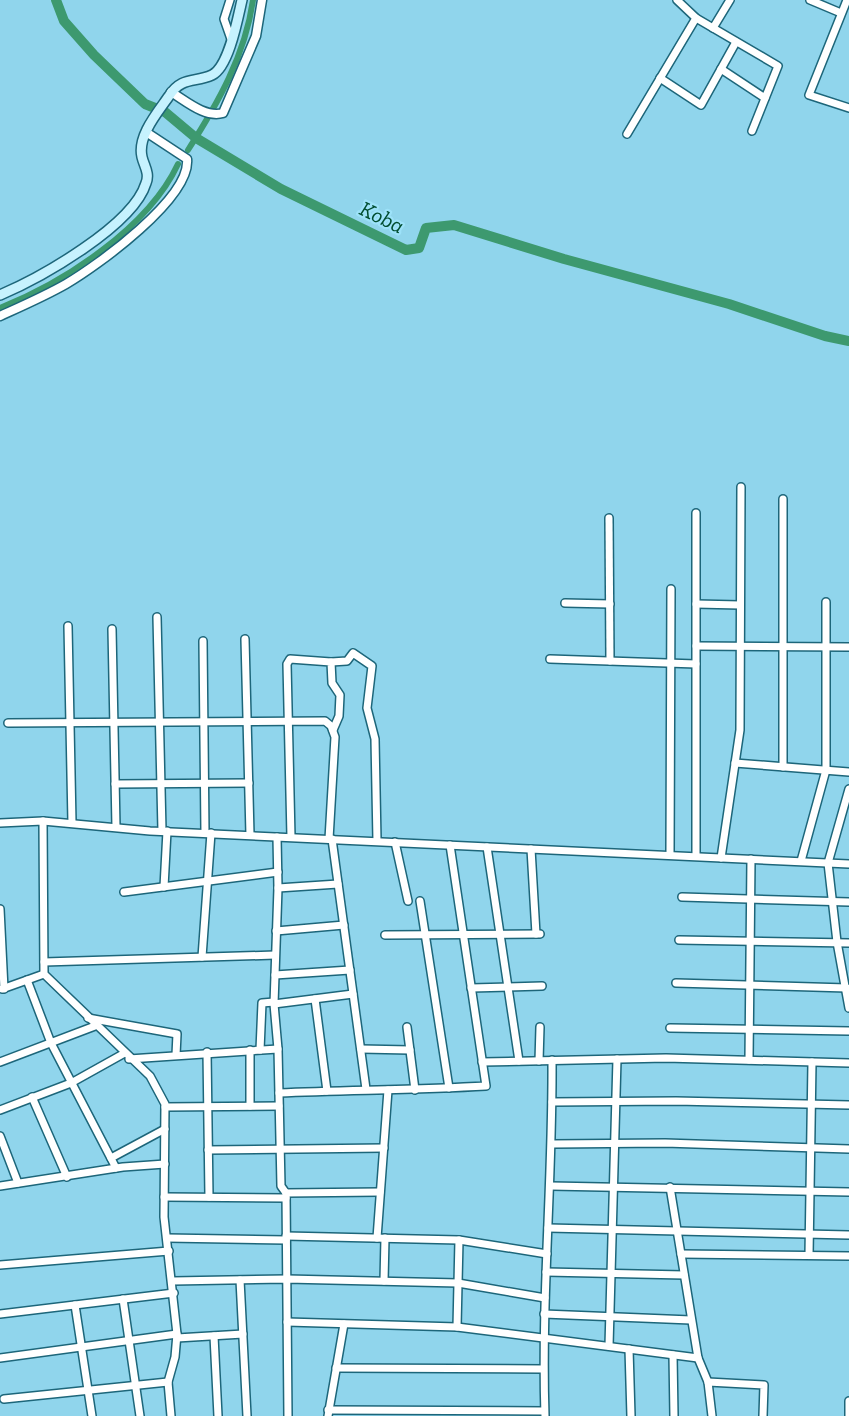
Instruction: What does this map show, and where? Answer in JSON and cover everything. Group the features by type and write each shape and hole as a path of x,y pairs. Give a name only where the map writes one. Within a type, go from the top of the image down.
{"main road":[{"path":"0,295 75,255 114,224 140,197 148,179 141,156 147,130 169,96 189,79 213,75 221,66 243,0"}],"street":[{"path":"230,0 224,19 231,39"},
{"path":"169,96 209,114 223,113 228,106 255,36 262,0"},
{"path":"677,0 696,18 778,66 752,131"},
{"path":"713,28 730,0"},
{"path":"810,0 849,19"},
{"path":"847,0 809,94 849,108"},
{"path":"627,135 696,18"},
{"path":"660,78 701,105 736,42"},
{"path":"721,69 765,98"},
{"path":"0,316 66,284 113,252 174,195 183,177 187,159 147,130"},
{"path":"721,858 740,730 741,487"},
{"path":"783,499 783,766"},
{"path":"696,513 696,856"},
{"path":"609,518 610,661"},
{"path":"670,589 670,855"},
{"path":"801,861 826,770 826,602"},
{"path":"565,603 610,604"},
{"path":"696,604 740,605"},
{"path":"157,617 164,887"},
{"path":"68,626 72,824"},
{"path":"112,629 116,827"},
{"path":"245,639 250,835"},
{"path":"202,957 208,833 203,641"},
{"path":"696,646 849,647"},
{"path":"291,837 287,661 295,658 331,662 347,661 354,653 372,666 367,708 375,739 377,841"},
{"path":"550,659 696,664"},
{"path":"331,662 332,683 340,695 339,716 333,730 330,839 366,1089"},
{"path":"8,723 325,721 333,730"},
{"path":"735,763 849,772"},
{"path":"115,784 249,783"},
{"path":"849,789 828,863 837,942 849,1008"},
{"path":"840,820 849,820"},
{"path":"43,821 44,974 126,1056 150,1076 159,1089 165,1107 167,1238 177,1336 175,1357 168,1382 171,1416"},
{"path":"0,823 43,821 164,831 849,864"},
{"path":"277,837 278,888 274,1003 278,1049 280,1186 286,1196 288,1416"},
{"path":"395,842 408,901"},
{"path":"279,1093 486,1086 450,845"},
{"path":"487,847 519,1061"},
{"path":"385,935 538,934 531,849"},
{"path":"749,1060 751,859"},
{"path":"124,892 278,872"},
{"path":"278,888 338,884"},
{"path":"682,897 849,902"},
{"path":"420,901 449,1088"},
{"path":"0,909 2,989 44,974"},
{"path":"276,931 344,926"},
{"path":"679,940 849,943"},
{"path":"44,962 276,955"},
{"path":"275,975 350,970"},
{"path":"27,980 51,1043 116,1168"},
{"path":"676,983 847,988"},
{"path":"471,988 542,986"},
{"path":"260,1050 262,1003 353,994"},
{"path":"315,999 327,1091"},
{"path":"88,1018 177,1034 176,1055"},
{"path":"0,1062 95,1026"},
{"path":"407,1027 415,1090"},
{"path":"539,1060 540,1027"},
{"path":"670,1028 849,1031"},
{"path":"0,1110 72,1083 126,1056 278,1049"},
{"path":"361,1049 410,1050"},
{"path":"250,1050 250,1106"},
{"path":"207,1052 209,1197"},
{"path":"482,1062 617,1059 849,1063"},
{"path":"609,1346 617,1059"},
{"path":"344,1324 328,1413 544,1413 543,1338 553,1144 552,1060"},
{"path":"809,1255 812,1062"},
{"path":"384,1281 381,1192 388,1090"},
{"path":"32,1098 67,1176"},
{"path":"552,1102 849,1105"},
{"path":"165,1107 279,1106"},
{"path":"111,1158 165,1129"},
{"path":"0,1137 18,1183"},
{"path":"553,1144 849,1149"},
{"path":"208,1150 384,1148"},
{"path":"0,1186 116,1168 165,1164"},
{"path":"551,1186 849,1192"},
{"path":"670,1187 698,1358 708,1382 712,1416"},
{"path":"165,1197 286,1196 381,1192"},
{"path":"548,1228 849,1235"},
{"path":"167,1238 459,1240 547,1254"},
{"path":"457,1327 459,1240"},
{"path":"0,1265 169,1251"},
{"path":"681,1254 849,1256"},
{"path":"546,1272 684,1275"},
{"path":"172,1281 287,1279 458,1283 545,1298"},
{"path":"240,1280 246,1416"},
{"path":"0,1314 174,1293"},
{"path":"123,1299 140,1416"},
{"path":"75,1305 92,1416"},
{"path":"544,1314 692,1320"},
{"path":"287,1322 457,1327 698,1358"},
{"path":"0,1358 177,1336 243,1335"},
{"path":"214,1336 218,1416"},
{"path":"629,1349 631,1416"},
{"path":"673,1355 674,1416"},
{"path":"336,1368 543,1369"},
{"path":"4,1400 168,1382"},
{"path":"708,1382 764,1385 763,1416"},
{"path":"849,1401 849,1416"}],"waterway":[{"name":"Koba","path":"56,0 64,21 94,55 145,104 165,112 196,138 281,189 406,250 419,248 426,228 454,225 564,259 729,304 825,336 849,341"},
{"path":"188,150 210,115 237,60 253,0"},
{"path":"0,308 51,284 77,268 126,231 147,210 178,164"}]}
